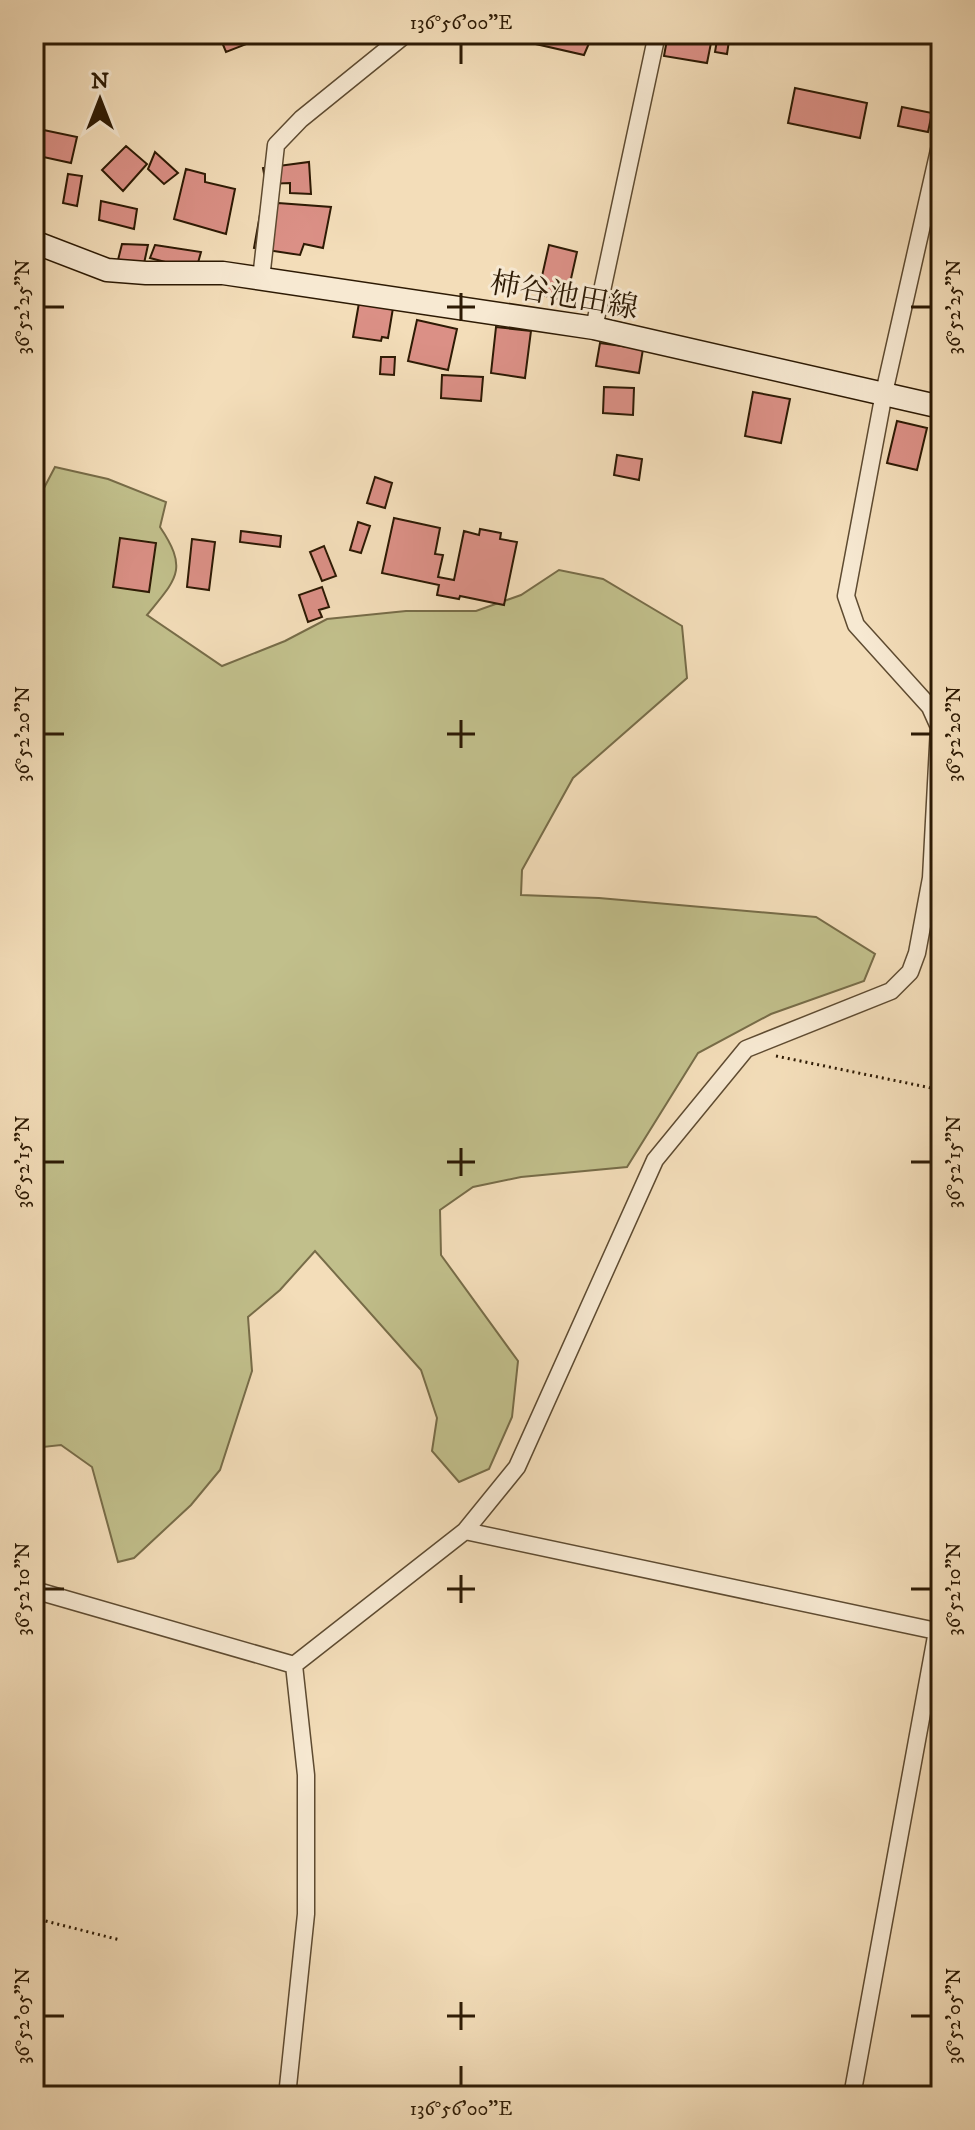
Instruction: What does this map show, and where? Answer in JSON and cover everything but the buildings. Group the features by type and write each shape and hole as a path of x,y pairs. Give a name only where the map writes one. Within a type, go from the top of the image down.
{"main road":[{"name":"柿谷池田線","path":"34,242 107,270 223,273 594,328 941,407"}],"street":[{"path":"261,279 276,145 301,119 406,34"},
{"path":"594,328 657,34"},
{"path":"294,1665 465,1531 517,1467 655,1160 746,1049 891,991 910,972 917,953 931,878 939,727 930,707 856,625 846,596 884,393 941,141"},
{"path":"465,1531 939,1632 852,2096"},
{"path":"34,1590 294,1665"},
{"path":"287,2096 306,1914 306,1775 294,1665"}],"path":[{"path":"746,1049 941,1090"},
{"path":"34,1918 120,1940"}],"shaded area":[{"path":"55,467 108,479 166,502 160,527 174,554 175,574 172,583 147,615 222,666 285,641 327,619 406,611 476,611 521,595 559,570 603,579 682,626 687,678 573,778 522,870 521,895 599,898 816,917 875,954 864,981 771,1014 698,1053 627,1167 521,1177 473,1187 440,1210 441,1255 518,1361 512,1417 489,1469 459,1482 432,1451 437,1418 421,1370 315,1251 280,1290 248,1317 252,1371 220,1470 191,1505 134,1558 118,1562 92,1467 61,1445 34,1448 34,507"}]}
